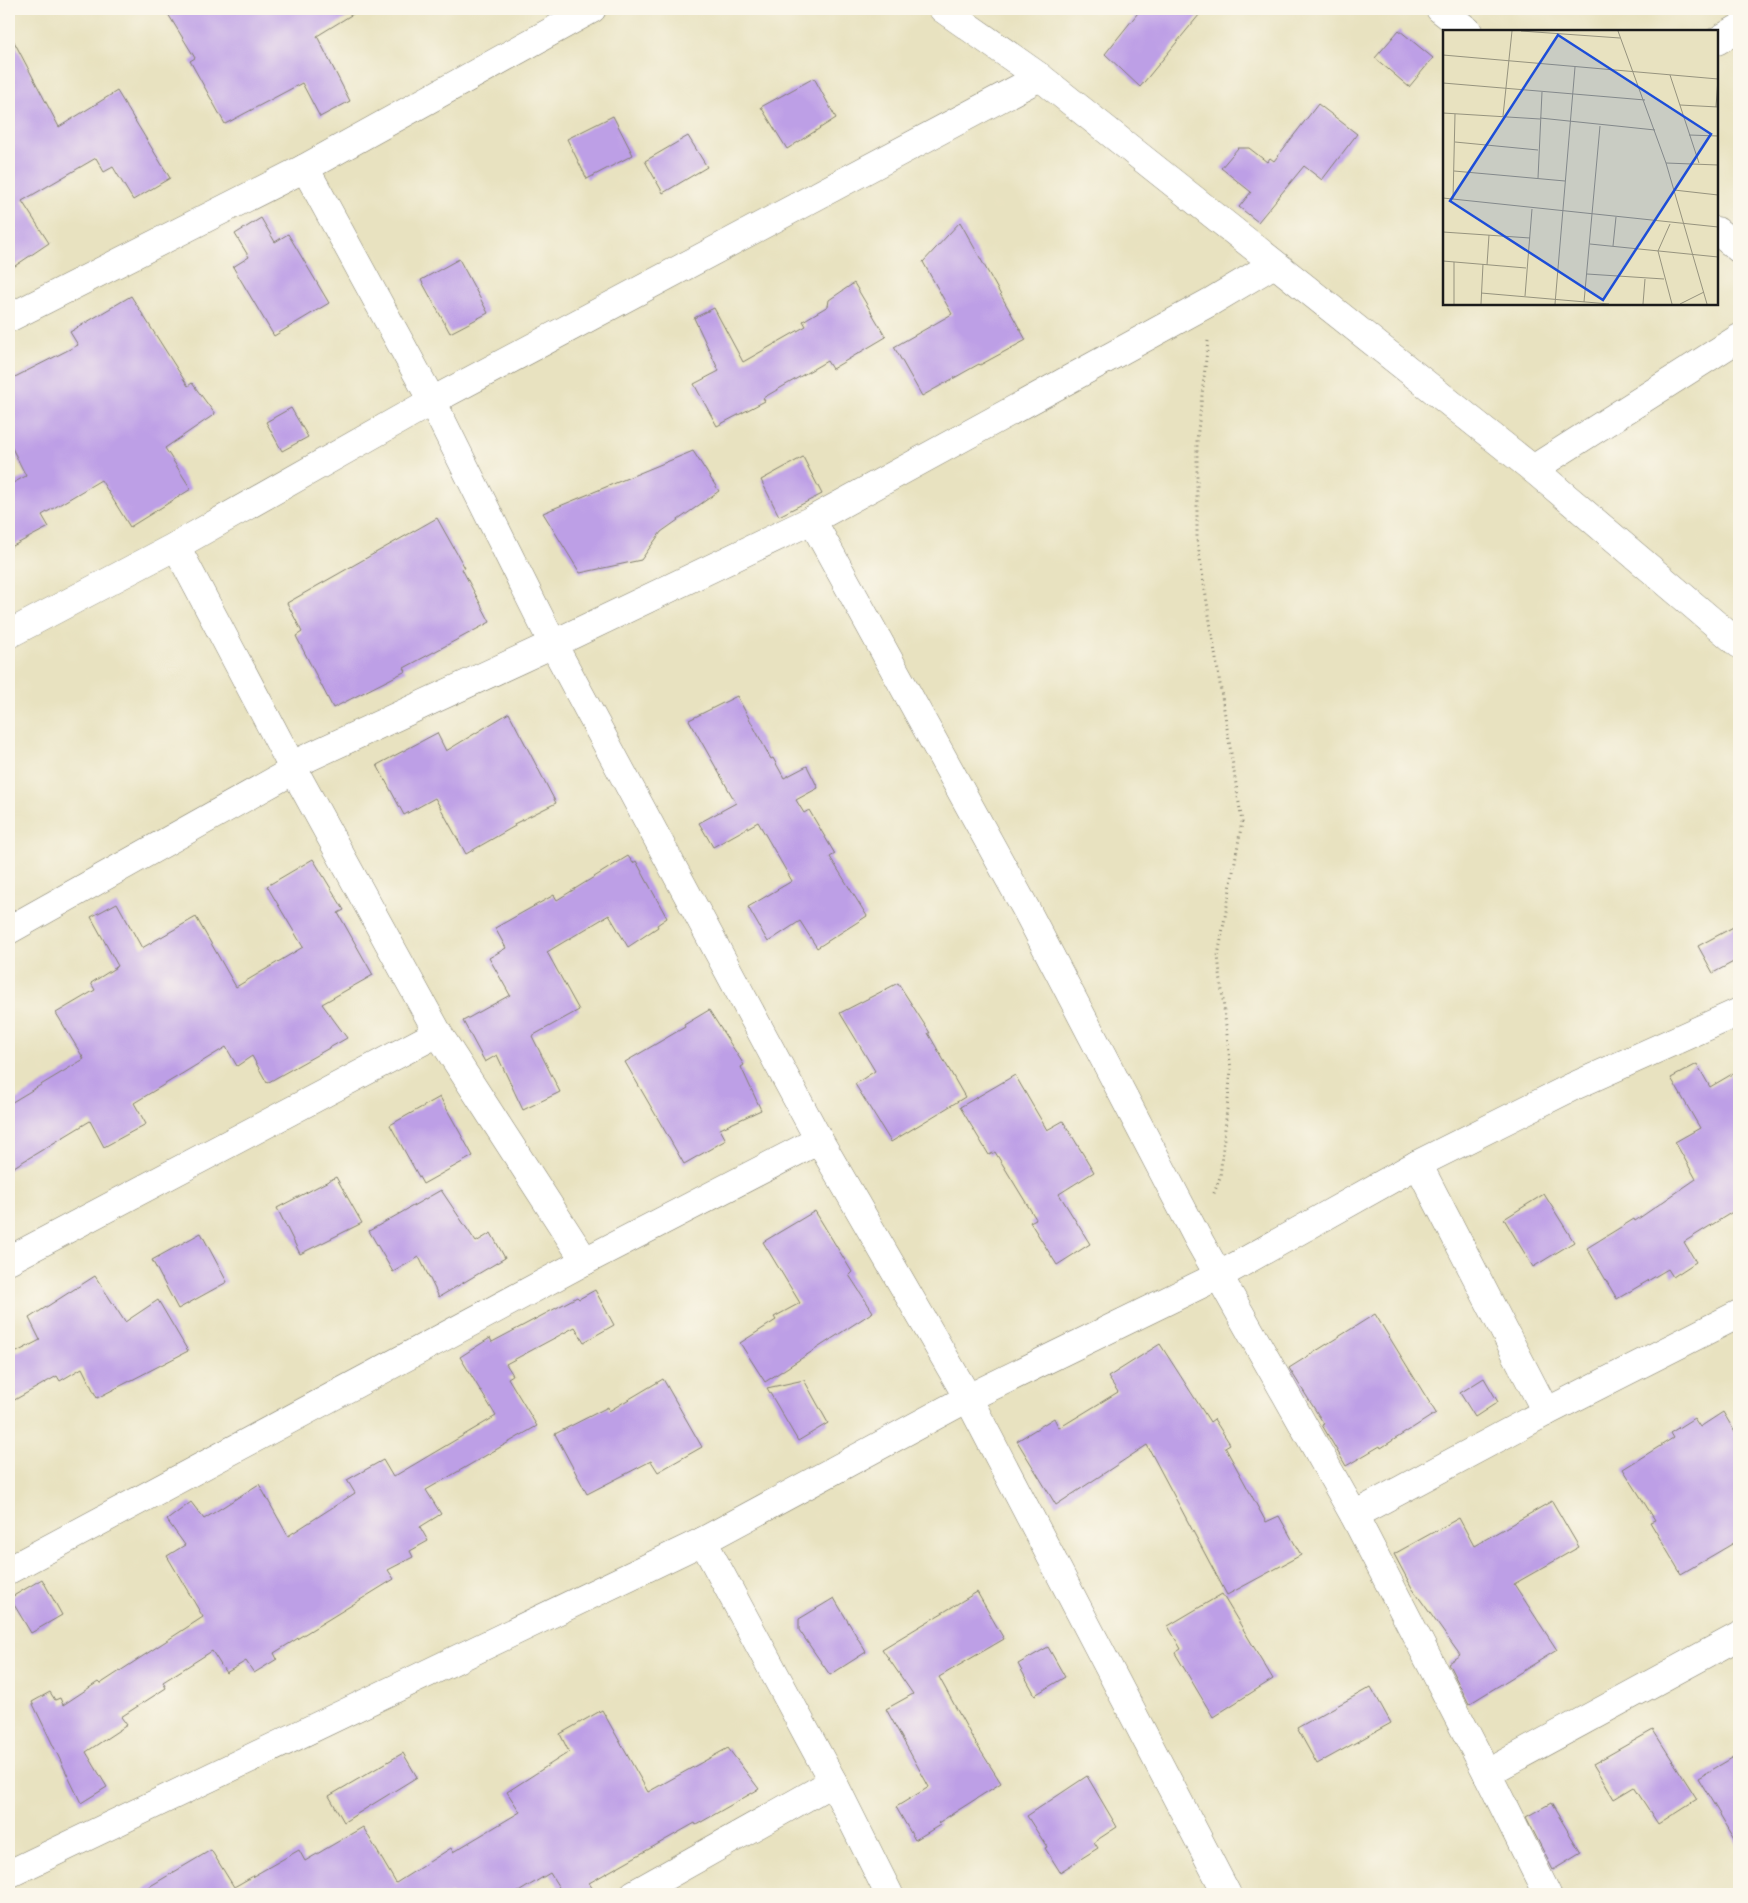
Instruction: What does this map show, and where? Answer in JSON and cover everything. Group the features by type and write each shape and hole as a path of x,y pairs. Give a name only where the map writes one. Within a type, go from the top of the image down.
{"street":[{"path":"9,318 305,168 592,9"},
{"path":"943,9 1040,78 1533,469 1739,644"},
{"path":"1440,9 1467,30"},
{"path":"1718,40 1739,28"},
{"path":"9,634 176,546 432,401 1040,78"},
{"path":"305,168 432,401 553,644 819,1140 968,1398 1227,1894"},
{"path":"1718,232 1739,249"},
{"path":"9,930 293,767 812,520 1212,301 1274,264"},
{"path":"1533,469 1739,338"},
{"path":"812,520 1027,911 1197,1237 1354,1515 1487,1773 1546,1894"},
{"path":"176,546 293,767 438,1032 585,1261"},
{"path":"11,1867 702,1540 968,1398 1220,1275 1418,1164 1572,1087 1739,1012"},
{"path":"9,1260 438,1032"},
{"path":"9,1570 585,1261 819,1140"},
{"path":"1418,1164 1546,1412"},
{"path":"1354,1515 1546,1412 1739,1314"},
{"path":"702,1540 833,1782 889,1894"},
{"path":"1487,1773 1739,1636"},
{"path":"634,1894 833,1782"}],"path":[{"path":"1197,1237 1220,1178 1230,1070 1218,956 1242,822 1197,540 1197,440 1212,301"}],"building":[{"path":"165,9 361,9 317,36 350,101 320,117 302,83 225,124 190,61 195,58"},
{"path":"1141,9 1204,9 1140,87 1105,54"},
{"path":"1399,30 1433,58 1409,87 1375,58"},
{"path":"9,32 59,127 117,91 170,178 133,200 113,167 104,172 96,158 22,201 49,243 9,270"},
{"path":"814,78 836,118 787,149 761,107"},
{"path":"1318,104 1357,134 1322,180 1304,166 1258,222 1239,207 1251,192 1221,168 1238,148 1249,148 1267,162 1270,158 1274,161"},
{"path":"613,116 633,155 587,179 567,139"},
{"path":"688,136 707,167 663,193 645,161"},
{"path":"261,218 275,242 288,234 329,303 274,336 233,267 249,257 235,234"},
{"path":"960,222 1026,340 922,396 894,347 952,314 923,262"},
{"path":"459,259 488,313 450,333 421,280"},
{"path":"854,283 886,337 832,369 827,361 763,398 765,401 717,426 694,384 719,371 694,318 714,308 743,362 806,326 803,321 828,306 829,300"},
{"path":"131,296 188,386 192,383 215,414 165,448 191,489 130,527 101,480 42,515 49,527 9,548 9,485 26,476 9,442 9,380 78,345 70,332"},
{"path":"291,408 308,437 282,451 266,422"},
{"path":"693,451 719,491 661,532 641,560 580,573 543,513"},
{"path":"803,457 822,494 779,516 761,480"},
{"path":"437,518 465,568 462,569 490,622 404,668 406,671 333,708 296,636 302,632 287,603"},
{"path":"737,696 771,759 773,758 784,778 807,766 818,788 796,800 804,813 809,810 835,854 830,857 867,916 817,948 800,921 768,942 748,907 792,881 758,822 713,847 699,823 736,803 689,720"},
{"path":"509,713 556,803 514,824 515,826 466,854 435,798 404,815 377,765 437,733 446,751"},
{"path":"628,856 633,863 636,861 667,918 657,925 658,927 628,947 609,915 547,952 579,1010 532,1036 560,1092 523,1110 497,1055 485,1062 463,1021 510,995 489,958 506,948 495,928 554,895 557,900"},
{"path":"313,859 344,910 338,913 373,975 322,1004 347,1038 267,1083 252,1056 237,1066 226,1047 134,1103 146,1124 104,1147 90,1121 9,1170 9,1104 84,1059 56,1013 95,990 91,983 118,966 91,917 117,903 142,948 196,917 236,987 303,947 267,886"},
{"path":"1739,924 1739,959 1713,973 1698,946"},
{"path":"898,983 930,1033 928,1033 965,1097 891,1142 855,1084 875,1071 840,1013"},
{"path":"709,1010 744,1065 741,1067 761,1110 720,1129 726,1140 684,1164 625,1062 685,1027 684,1025"},
{"path":"1697,1064 1710,1087 1739,1070 1739,1208 1684,1242 1696,1262 1673,1277 1668,1269 1617,1299 1587,1248 1634,1219 1635,1221 1696,1179 1675,1142 1700,1128 1671,1078"},
{"path":"1015,1075 1047,1130 1063,1121 1094,1172 1059,1194 1090,1244 1057,1265 1030,1222 1036,1219 995,1152 989,1155 960,1107"},
{"path":"440,1097 473,1156 423,1184 390,1125"},
{"path":"336,1177 362,1223 300,1254 277,1208"},
{"path":"441,1190 476,1242 491,1233 505,1258 439,1297 419,1257 393,1272 369,1231"},
{"path":"1544,1194 1574,1242 1533,1267 1504,1219"},
{"path":"815,1211 852,1272 849,1275 873,1312 765,1382 740,1343 776,1320 774,1317 800,1303 763,1242"},
{"path":"201,1233 227,1282 178,1309 152,1260"},
{"path":"95,1276 125,1322 158,1300 188,1351 97,1398 82,1368 60,1381 57,1376 9,1403 9,1356 40,1340 29,1318"},
{"path":"595,1290 614,1325 584,1342 575,1327 506,1364 513,1375 508,1378 537,1426 426,1490 441,1514 420,1527 428,1541 410,1551 413,1557 388,1570 394,1579 274,1653 277,1659 254,1673 246,1661 226,1673 212,1651 163,1682 166,1688 121,1717 127,1725 86,1752 107,1787 81,1803 32,1702 50,1692 55,1700 60,1698 63,1705 98,1682 100,1684 203,1617 167,1556 185,1545 167,1520 191,1502 204,1519 259,1484 288,1536 355,1493 347,1480 383,1460 393,1477 496,1416 460,1357 490,1338 492,1342 577,1297 579,1299"},
{"path":"1375,1314 1436,1413 1381,1448 1380,1446 1346,1466 1322,1425 1324,1424 1289,1368"},
{"path":"1160,1344 1210,1422 1214,1419 1230,1444 1225,1447 1266,1522 1279,1516 1301,1555 1227,1595 1147,1445 1056,1505 1017,1441 1054,1418 1059,1428 1118,1392 1108,1377"},
{"path":"1484,1378 1498,1402 1475,1417 1460,1393"},
{"path":"663,1379 702,1447 658,1472 651,1461 587,1494 555,1434 608,1407 609,1411"},
{"path":"804,1380 828,1423 798,1441 767,1388"},
{"path":"1723,1412 1739,1439 1739,1540 1681,1574 1650,1522 1655,1520 1623,1469 1673,1438 1670,1433 1694,1418 1700,1427"},
{"path":"1552,1501 1579,1547 1514,1584 1557,1650 1469,1704 1448,1663 1460,1655 1412,1588 1394,1554 1459,1518 1474,1546"},
{"path":"42,1579 62,1615 31,1633 10,1598"},
{"path":"977,1592 1004,1639 939,1677 972,1737 1001,1783 915,1840 896,1807 929,1787 886,1709 913,1694 882,1649"},
{"path":"1222,1594 1273,1679 1213,1717 1175,1653 1181,1649 1168,1626"},
{"path":"834,1598 866,1652 830,1675 799,1630 799,1619"},
{"path":"1048,1647 1065,1677 1035,1695 1018,1664"},
{"path":"1371,1687 1391,1723 1317,1764 1297,1728"},
{"path":"602,1710 648,1792 728,1748 759,1789 589,1883 596,1894 563,1894 550,1873 515,1894 137,1894 211,1850 234,1887 299,1850 305,1861 363,1827 396,1883 451,1848 453,1852 520,1812 507,1792 569,1752 560,1734"},
{"path":"1653,1730 1697,1799 1658,1824 1634,1787 1614,1799 1593,1764"},
{"path":"403,1753 417,1777 344,1822 329,1796"},
{"path":"1739,1754 1739,1846 1698,1778"},
{"path":"1087,1776 1117,1827 1094,1842 1098,1848 1060,1872 1027,1816"},
{"path":"1551,1803 1581,1853 1553,1870 1526,1817"}]}
